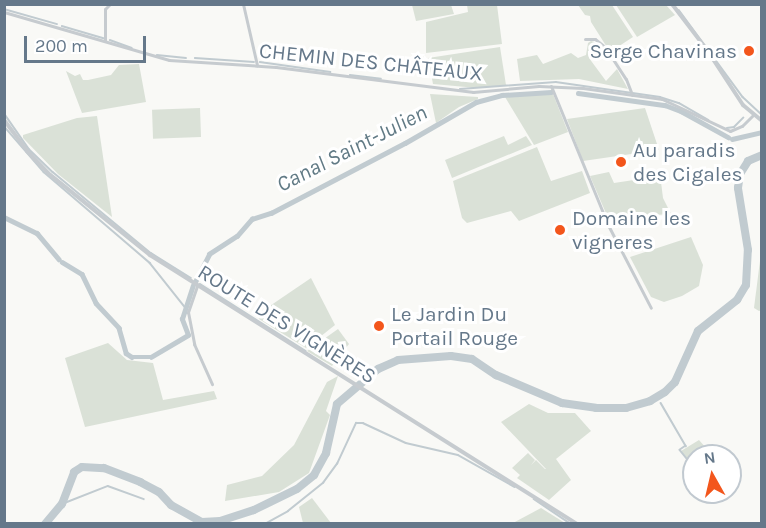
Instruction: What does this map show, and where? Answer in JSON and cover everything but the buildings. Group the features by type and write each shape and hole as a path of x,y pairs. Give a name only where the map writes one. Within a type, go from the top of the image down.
{"street":[{"path":"105,42 107,36 105,9 111,4"},
{"path":"243,4 257,65"},
{"path":"672,4 753,115 762,121"},
{"name":"CHEMIN DES CHÂTEAUX","path":"4,12 169,60 257,65 462,91 551,86 633,95 673,103 723,131 736,130 753,115"},
{"path":"585,39 595,39 605,47 633,95"},
{"path":"551,86 608,225 651,308"},
{"name":"ROUTE DES VIGNÈRES","path":"4,120 27,151 48,173 150,255 577,524"},
{"path":"195,284 188,312 194,344 212,384"}],"shaded area":[{"path":"412,5 451,5 454,14 416,21"},
{"path":"467,5 497,5 502,44 426,53 426,22 468,12"},
{"path":"578,5 612,5 633,37 610,52 591,22 590,16 585,15"},
{"path":"616,5 666,5 675,15 637,37"},
{"path":"591,41 598,43 603,49 589,58 606,81 617,69 628,89 579,79 520,81 517,59 537,55 543,64 571,53 578,58 586,55 588,43"},
{"path":"500,47 506,85 477,88 433,84 428,58"},
{"path":"139,64 146,102 82,113 66,71 75,76 80,74 83,80 88,80 111,75 119,65"},
{"path":"430,94 478,97 478,99 459,107 436,123"},
{"path":"553,94 568,132 534,145 505,97"},
{"path":"200,108 201,137 153,139 152,110"},
{"path":"645,108 659,150 583,161 567,119"},
{"path":"97,116 112,217 58,174 23,138 23,135 77,118"},
{"path":"504,136 508,145 526,136 532,145 452,178 445,160"},
{"path":"537,147 551,181 582,171 590,193 519,221 511,211 467,223 462,218 453,181"},
{"path":"609,172 614,183 647,178 661,182 663,198 671,214 608,218 590,176"},
{"path":"691,237 703,265 699,286 682,296 664,302 651,297 630,257"},
{"path":"761,253 762,310 759,311 754,308"},
{"path":"311,278 335,325 306,348 259,319 258,314"},
{"path":"338,329 349,344 332,366 307,351"},
{"path":"108,343 127,360 153,363 163,400 214,391 217,399 85,427 65,358"},
{"path":"338,376 326,411 330,415 309,473 279,492 225,501 227,485 262,476 294,445 327,382"},
{"path":"529,404 548,413 575,413 591,431 556,459 571,480 549,500 517,478 520,475 512,468 528,453 535,460 531,465 536,460 546,469 501,422"},
{"path":"312,498 331,523 303,523 299,507"},
{"path":"541,508 565,523 513,523"}],"waterway":[{"path":"4,9 57,24"},
{"path":"679,10 743,97 762,115"},
{"path":"62,26 103,38"},
{"path":"110,40 132,48"},
{"path":"157,55 186,58"},
{"path":"195,58 254,62"},
{"path":"260,62 330,72"},
{"path":"350,75 381,79"},
{"path":"460,89 556,82 660,97 679,103 709,120"},
{"name":"Canal Saint-Julien","path":"195,282 209,254 237,236 252,219 271,213 405,143 476,102 502,95 551,92"},
{"name":"Canal Saint-Julien","path":"578,93 665,105 681,111 728,137"},
{"path":"4,113 29,149 53,172 151,253 191,278"},
{"path":"727,128 734,127 743,118"},
{"path":"4,126 44,172 150,263 185,307"},
{"name":"Canal Saint-Julien","path":"732,139 762,132"},
{"path":"45,524 62,504 74,472 82,467 104,468 140,482 159,492 171,505 202,522 220,521 254,510 297,489 314,475 326,453 337,404 378,369 398,360 451,356 472,359 496,375 562,403 596,408 626,408 650,401 665,392 675,382 698,331 737,300 746,285 748,250 738,188 740,174 748,161 762,155"},
{"name":"Canal Saint-Julien","path":"4,217 37,233 59,259"},
{"name":"Canal Saint-Julien","path":"62,262 82,274 96,303 119,328 126,353 132,357 151,357 188,335 182,319 193,286"},
{"path":"200,284 306,351"},
{"path":"661,403 685,444"},
{"path":"265,524 288,511 323,483 337,464 356,423 363,423 406,443 458,455 515,487"},
{"path":"682,449 680,450 682,452"},
{"path":"62,504 108,486 144,499"},
{"path":"534,499 571,524"}],"place":[{"name":"Serge Chavinas","path":"749,51"},
{"name":"Au paradis des Cigales","path":"621,162"},
{"name":"Domaine les vigneres","path":"560,230"},
{"name":"Le Jardin Du Portail Rouge","path":"379,326"}]}
